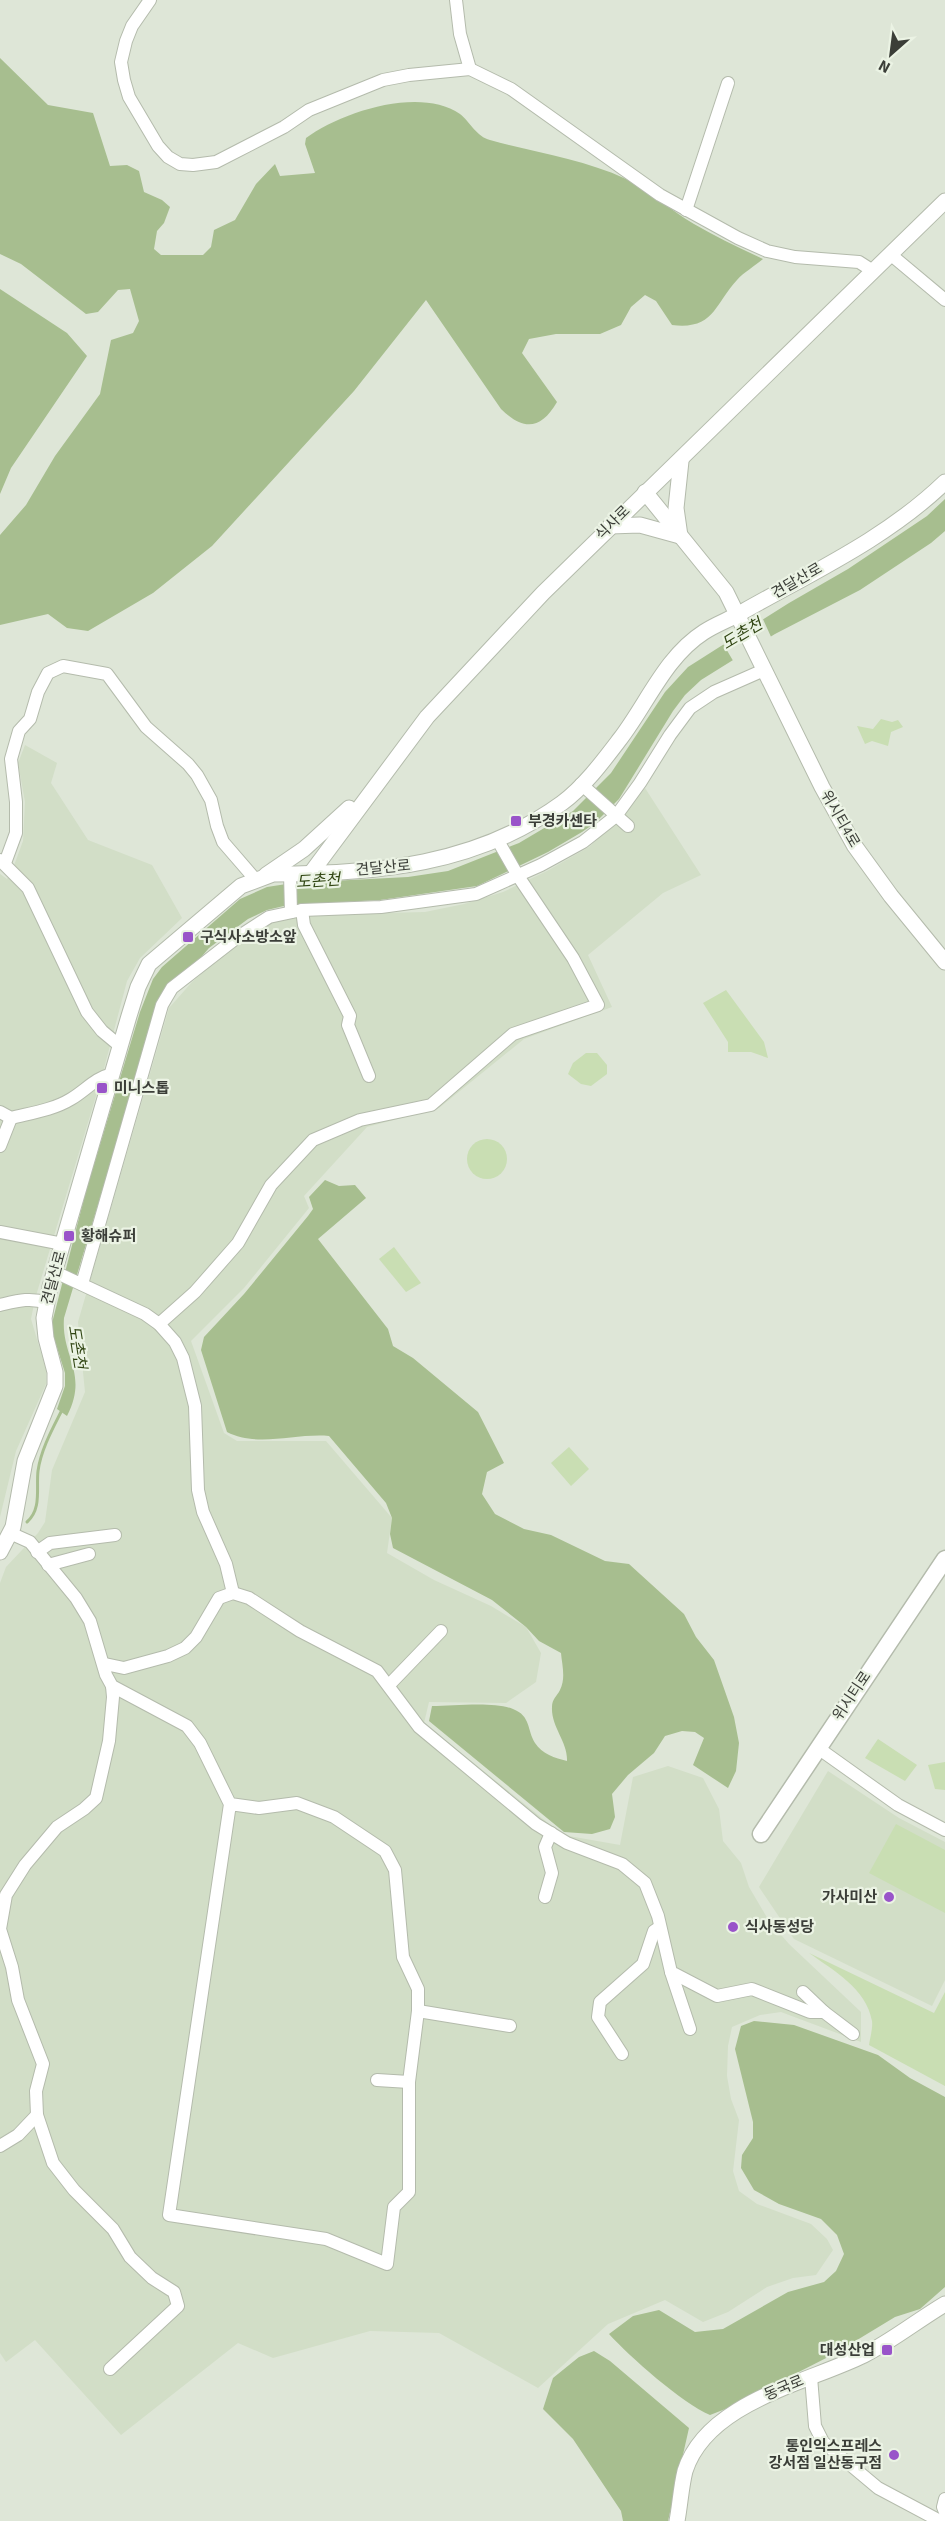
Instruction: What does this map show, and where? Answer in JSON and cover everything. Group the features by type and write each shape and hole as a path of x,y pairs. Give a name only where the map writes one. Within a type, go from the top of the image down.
{"main road":[{"name":"위시티로","path":"761,1834 945,1559"}],"street":[{"path":"150,0 132,26 126,42 121,62 124,80 129,97 158,146 168,157 180,164 216,162 284,127 309,110 383,80 470,69 511,89 557,120 630,175 686,210 738,238 767,251 795,257 859,262 873,271"},
{"path":"456,0 460,34 470,69"},
{"path":"686,210 728,83"},
{"name":"식사로","path":"311,873 427,717 543,593 645,492 681,461 945,201"},
{"path":"890,254 945,300"},
{"path":"680,536 676,508 681,461"},
{"name":"견달산로","path":"0,1552 10,1533 21,1471 55,1386 56,1372 46,1338 44,1318 47,1303 120,1046 138,987 149,964 241,886 261,877 418,865 499,842 563,802 584,786 621,737 666,669 702,633 739,620 891,528 921,505 945,482"},
{"path":"645,492 726,592 739,620"},
{"path":"610,526 640,525 680,536"},
{"name":"위시티4로","path":"739,620 822,787 854,845 891,896 945,962"},
{"path":"120,1046 102,1031 87,1012 28,888 3,861 16,833 16,802 11,759 19,731 30,719 38,692 48,673 63,666 107,674 146,727 188,764 197,775 211,800 223,842 261,877 304,849 352,805 365,800"},
{"path":"79,1284 162,1005 172,988 235,939 269,917 295,910 381,907 476,894 583,842 614,814 640,783 690,708 762,666"},
{"path":"584,786 628,826"},
{"path":"159,1324 195,1292 238,1243 271,1185 314,1140 360,1120 431,1105 513,1034 598,1005 573,958 499,842"},
{"path":"290,876 295,910 350,1016 348,1025 369,1076"},
{"path":"0,1146 6,1115 45,1110 71,1099 102,1076 112,1074"},
{"path":"0,1232 63,1244"},
{"path":"57,1273 145,1314 159,1324 175,1342 183,1358 195,1406 198,1491 203,1512 226,1564 233,1593"},
{"path":"0,1305 25,1299 47,1303"},
{"path":"10,1533 30,1542 76,1598 90,1621 105,1664 106,1675 112,1686 109,1741 96,1798 57,1827 25,1865 6,1895 0,1929 12,1967 18,2000 44,2064 36,2091 38,2115 53,2163 74,2190 113,2229 130,2257 152,2278 174,2292 178,2306 110,2369"},
{"path":"37,1551 50,1543 115,1535"},
{"path":"48,1564 89,1554"},
{"path":"105,1664 124,1668 168,1656 185,1648 196,1637 219,1598 233,1593 249,1598 300,1631 377,1671 389,1684 419,1727 537,1824 567,1843 622,1864 645,1883 690,2029"},
{"path":"389,1684 441,1631"},
{"path":"112,1686 187,1726 200,1743 230,1804 169,2215 326,2239 387,2264 394,2207 409,2192 409,2082 418,2012 418,1989 403,1958 395,1870 385,1851 334,1817 297,1803 259,1808 230,1804"},
{"path":"818,1748 898,1805 945,1830"},
{"path":"545,1897 552,1873 545,1847 551,1833"},
{"path":"622,2054 598,2018 600,2002 643,1964 654,1931 660,1927"},
{"path":"671,1972 717,1996 752,1989 810,2012 824,2012"},
{"path":"803,1992 824,2012 853,2034"},
{"path":"418,2012 510,2026"},
{"path":"376,2080 409,2082"},
{"path":"0,2146 18,2135 38,2115"},
{"name":"동국로","path":"677,2521 686,2471 699,2445 719,2425 762,2397 864,2355 945,2304"},
{"path":"811,2377 815,2426 823,2442 878,2488 942,2517 945,2499"}],"shaded area":[{"path":"0,58 48,105 93,113 110,166 127,165 139,171 144,192 162,200 170,207 164,223 157,231 154,249 161,255 203,255 211,247 214,230 235,220 256,184 275,164 280,176 315,173 305,144 306,138 321,128 339,119 381,106 403,102 424,102 443,106 460,114 477,133 485,138 576,161 626,179 694,224 763,259 737,280 712,314 697,324 672,325 656,301 645,295 631,307 621,325 600,334 556,334 529,339 522,353 557,402 545,418 531,424 517,421 501,409 426,300 354,391 212,546 153,593 88,631 67,628 48,614 0,625 0,535 26,505 55,456 100,394 111,340 133,333 139,321 130,289 118,290 98,312 86,314 21,264 0,254"},
{"path":"0,289 67,333 87,356 11,468 0,494"},
{"path":"945,499 945,531 931,543 860,590 775,634 701,680 685,695 673,711 619,799 595,823 582,832 548,852 477,886 380,900 288,905 267,910 248,919 209,948 197,962 170,982 158,1004 64,1318 64,1332 75,1376 75,1388 67,1416 57,1409 65,1386 65,1373 53,1335 52,1323 86,1191 140,1012 153,979 162,967 240,899 267,887 293,883 408,877 448,871 519,843 573,811 611,773 665,692 688,667 789,603 848,569 927,516"},
{"path":"881,719 892,722 898,720 903,727 891,732 888,746 872,741 865,744 857,726 873,729"},
{"path":"25,745 57,763 51,783 88,840 152,865 182,918 140,958 127,981 102,1076 35,1299 31,1319 46,1370 46,1384 16,1451 0,1517 0,874 7,879 23,841 25,802 18,763"},
{"path":"645,788 701,875 663,893 588,955 612,1007 524,1039 439,1108 367,1127 304,1196 309,1208 244,1288 191,1341 224,1433 237,1441 326,1441 392,1518 387,1553 434,1580 491,1606 526,1627 541,1653 536,1682 506,1703 429,1702 424,1723 563,1835 620,1845 633,1777 668,1766 703,1778 719,1809 723,1841 741,1863 749,1887 769,1921 789,1944 861,2012 861,2042 781,2012 760,2015 732,2027 728,2046 727,2076 731,2099 739,2120 733,2171 739,2191 757,2204 811,2224 827,2239 833,2250 816,2275 793,2278 767,2287 728,2312 703,2322 665,2300 608,2324 538,2388 439,2333 370,2331 273,2358 238,2343 121,2435 35,2340 6,2362 0,2353 0,1583 6,1567 38,1533 45,1522 52,1470 85,1392 78,1322 169,1008 192,982 215,962 273,919 303,915 425,912 464,904 503,892 589,847 619,819"},
{"path":"726,990 764,1042 768,1058 751,1052 728,1052 728,1042 703,1003"},
{"path":"586,1053 597,1053 607,1065 607,1074 591,1086 581,1084 568,1074 573,1063"},
{"path":"487,1139 495,1140 501,1145 506,1151 506,1167 501,1173 495,1178 487,1179 479,1178 473,1173 468,1167 467,1159 468,1151 473,1145 479,1140"},
{"path":"325,1180 339,1186 355,1185 366,1198 318,1239 388,1329 393,1346 413,1358 478,1412 504,1463 487,1472 482,1494 495,1514 524,1529 551,1535 605,1561 629,1564 684,1614 696,1637 714,1660 734,1717 739,1743 736,1771 728,1788 693,1765 704,1738 695,1732 682,1731 665,1736 654,1753 628,1775 612,1794 615,1817 610,1829 592,1834 564,1832 429,1721 432,1706 484,1705 513,1709 526,1719 532,1738 541,1750 567,1761 565,1747 552,1714 553,1702 563,1681 561,1653 539,1641 526,1627 492,1600 393,1548 390,1534 392,1518 386,1503 329,1436 264,1440 239,1437 227,1432 201,1350 204,1337 244,1294 308,1216 313,1209 309,1197"},
{"path":"394,1247 421,1283 406,1292 379,1259"},
{"path":"569,1447 589,1469 571,1486 551,1463"},
{"path":"878,1739 917,1765 905,1781 865,1758"},
{"path":"945,1762 945,1790 935,1789 928,1765"},
{"path":"828,1771 899,1818 945,1842 945,1980 932,2006 794,1939 759,1887"},
{"path":"896,1824 945,1850 945,1913 869,1873"},
{"path":"809,1953 934,2013 945,1992 945,2086 869,2045 872,2021 863,1999 848,1981"},
{"path":"754,2021 794,2025 878,2055 910,2078 945,2097 945,2287 920,2309 895,2317 834,2354 710,2415 671,2390 609,2334 633,2316 659,2310 695,2332 723,2329 788,2292 824,2282 836,2271 844,2254 837,2235 821,2219 779,2204 754,2190 741,2168 742,2155 753,2138 753,2122 735,2049 741,2026"},
{"path":"594,2351 610,2361 689,2428 668,2521 623,2521 621,2511 573,2439 543,2409 553,2378 579,2357"}],"pier":[{"path":"762,617 772,639 735,664 722,642"}],"waterway":[{"name":"도촌천","path":"27,1522 37,1505 38,1471 42,1455 63,1408"}],"place":[{"name":"부경카센타","path":"516,821"},
{"name":"구식사소방소앞","path":"188,937"},
{"name":"미니스톱","path":"102,1088"},
{"name":"황해슈퍼","path":"69,1236"},
{"name":"가사미산","path":"889,1897"},
{"name":"식사동성당","path":"733,1927"},
{"name":"대성산업","path":"887,2350"},
{"name":"통인익스프레스 강서점 일산동구점","path":"894,2455"}]}
